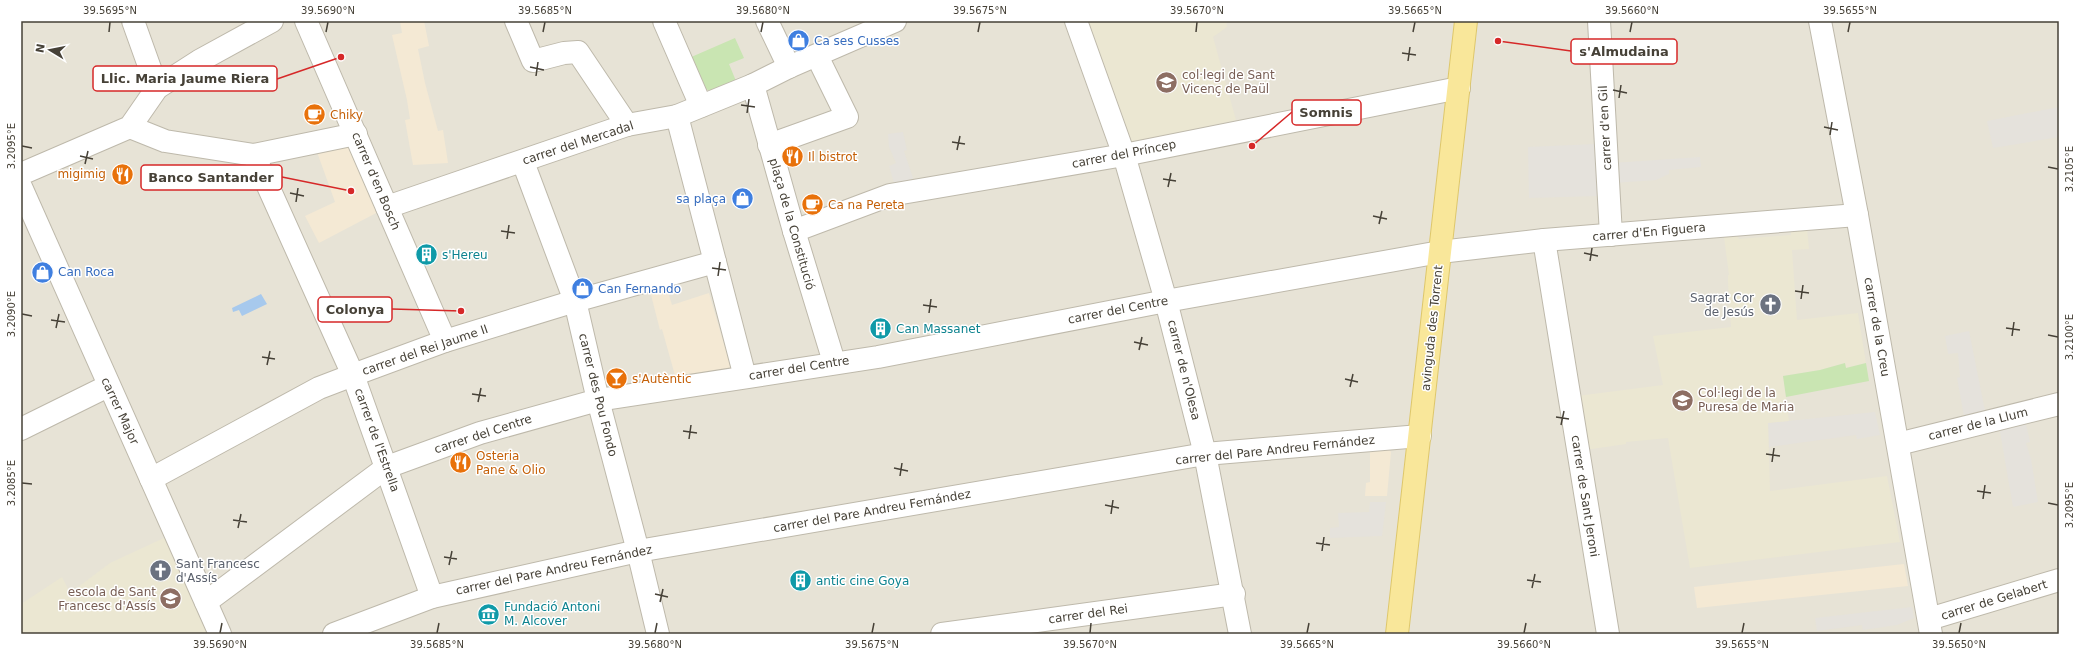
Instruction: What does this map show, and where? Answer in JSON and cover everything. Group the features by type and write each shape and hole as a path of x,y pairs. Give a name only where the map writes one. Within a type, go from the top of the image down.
{"main road":[{"name":"avinguda des Torrent","path":"1397,634 1466,21"}],"street":[{"path":"133,21 157,88"},
{"path":"21,174 130,127 157,88 199,61 272,21"},
{"name":"carrer d'en Bosch","path":"306,21 446,341"},
{"path":"516,21 533,61 564,53 578,52 627,125"},
{"path":"664,21 701,106"},
{"path":"767,21 789,67"},
{"name":"carrer del Mercadal","path":"387,207 523,162 627,125 677,116 753,85 789,67 896,21"},
{"name":"carrer de n'Olesa","path":"1076,21 1124,155 1166,301 1206,454 1234,594 1240,634"},
{"name":"carrer d'en Gil","path":"1599,21 1611,235"},
{"name":"carrer de la Creu","path":"1820,21 1857,215 1930,626"},
{"path":"769,145 847,117 817,56"},
{"name":"plaça de la Constitució","path":"753,85 794,231 834,362"},
{"name":"carrer del Príncep","path":"794,231 890,195 1124,155 1459,88"},
{"path":"677,116 745,377"},
{"path":"130,127 165,141 254,155 356,134"},
{"name":"carrer de l'Estrella","path":"254,155 353,375 432,597"},
{"name":"carrer des Pou Fondo","path":"523,162 576,301 598,400 638,551 658,634"},
{"name":"carrer Major","path":"21,187 108,386 220,634"},
{"name":"carrer d'En Figuera","path":"1440,252 1544,240 1857,215"},
{"name":"carrer de Sant Jeroni","path":"1544,240 1608,634"},
{"name":"carrer del Centre","path":"206,602 387,467 480,433 598,400 834,362 878,357 1166,301 1440,252"},
{"name":"carrer del Rei Jaume II","path":"151,479 319,388 446,341 576,301 715,262"},
{"path":"21,429 108,386"},
{"name":"carrer de la Llum","path":"1898,444 2059,404"},
{"name":"carrer del Pare Andreu Fernández","path":"334,634 432,597 638,551 1206,454 1420,436"},
{"name":"carrer de Gelabert","path":"1930,626 2059,580"},
{"name":"carrer del Rei","path":"942,634 1234,594"}],"shaded area":[{"path":"21,21 2059,21 2059,634 21,634"},
{"path":"400,21 424,21 429,46 418,49 425,83 438,131 443,130 448,163 413,165 405,120 410,119 407,100 392,35 402,33"},
{"name":"col·legi de Sant Vicenç de Paül","path":"1089,21 1226,21 1227,27 1213,37 1236,120 1129,143 1086,23"},
{"path":"2059,107 2059,137 1993,148 1987,121"},
{"path":"903,132 907,150 904,151 914,181 895,186 889,166 896,163 889,147 888,134"},
{"path":"1595,144 1598,196 1529,198 1528,147"},
{"path":"345,145 351,147 380,211 319,243 305,216 335,202 317,152"},
{"path":"1700,157 1701,167 1669,170 1669,174 1656,180 1613,183 1612,163"},
{"name":"Col·legi de la Puresa de Maria","path":"1807,229 1809,249 1792,250 1797,320 1858,313 1866,363 1846,368 1845,363 1820,370 1783,376 1789,421 1768,423 1770,491 1887,476 1900,542 1690,568 1668,438 1626,442 1626,444 1585,450 1577,396 1663,385 1653,336 1731,327 1728,283 1729,275 1724,237 1737,236 1739,239 1791,235 1791,230"},
{"path":"666,286 672,305 709,293 731,368 676,379 662,329 660,330 650,291"},
{"path":"1969,331 1985,411 1964,416 1957,378 1960,377 1958,353 1948,354 1945,336"},
{"path":"1875,412 1880,435 1857,439 1856,435 1769,447 1768,423"},
{"path":"2025,420 2030,442 2026,443 2031,459 2038,502 2013,507 1999,426"},
{"path":"1370,444 1384,444 1391,452 1387,496 1365,496 1366,483 1370,482"},
{"path":"1370,502 1386,502 1382,536 1330,538 1330,528 1339,527 1338,513 1369,512"},
{"path":"166,537 208,631 203,634 21,634 21,604 62,577 70,593 110,563"},
{"path":"1904,564 1908,586 1697,608 1694,587"},
{"path":"1912,607 1914,618 1897,625 1863,630 1862,625 1817,631 1815,618"}],"green space":[{"path":"735,38 744,58 729,64 736,81 712,92 702,87 689,58"},
{"path":"1845,363 1846,368 1866,363 1869,381 1786,397 1783,376 1820,370"}],"water":[{"path":"261,294 267,304 242,316 239,310 233,312 232,308"}],"place":[{"name":"Ca ses Cusses","path":"799,41"},
{"name":"s'Almudaina","path":"1498,41"},
{"name":"Llic. Maria Jaume Riera","path":"341,57"},
{"name":"col·legi de Sant Vicenç de Paül","path":"1166,82"},
{"name":"Chiky","path":"314,115"},
{"name":"Somnis","path":"1252,146"},
{"name":"Il bistrot","path":"793,157"},
{"name":"migimig","path":"122,174"},
{"name":"Banco Santander","path":"351,191"},
{"name":"sa plaça","path":"742,199"},
{"name":"Ca na Pereta","path":"812,205"},
{"name":"s'Hereu","path":"426,255"},
{"name":"Can Roca","path":"42,272"},
{"name":"Can Fernando","path":"583,289"},
{"name":"Sagrat Cor de Jesús","path":"1770,305"},
{"name":"Colonya","path":"461,311"},
{"name":"Can Massanet","path":"881,329"},
{"name":"s'Autèntic","path":"616,379"},
{"name":"Col·legi de la Puresa de Maria","path":"1682,400"},
{"name":"Osteria Pane & Olio","path":"461,463"},
{"name":"Sant Francesc d'Assís","path":"161,571"},
{"name":"antic cine Goya","path":"801,581"},
{"name":"escola de Sant Francesc d'Assís","path":"171,599"},
{"name":"Fundació Antoni M. Alcover","path":"489,614"}]}
